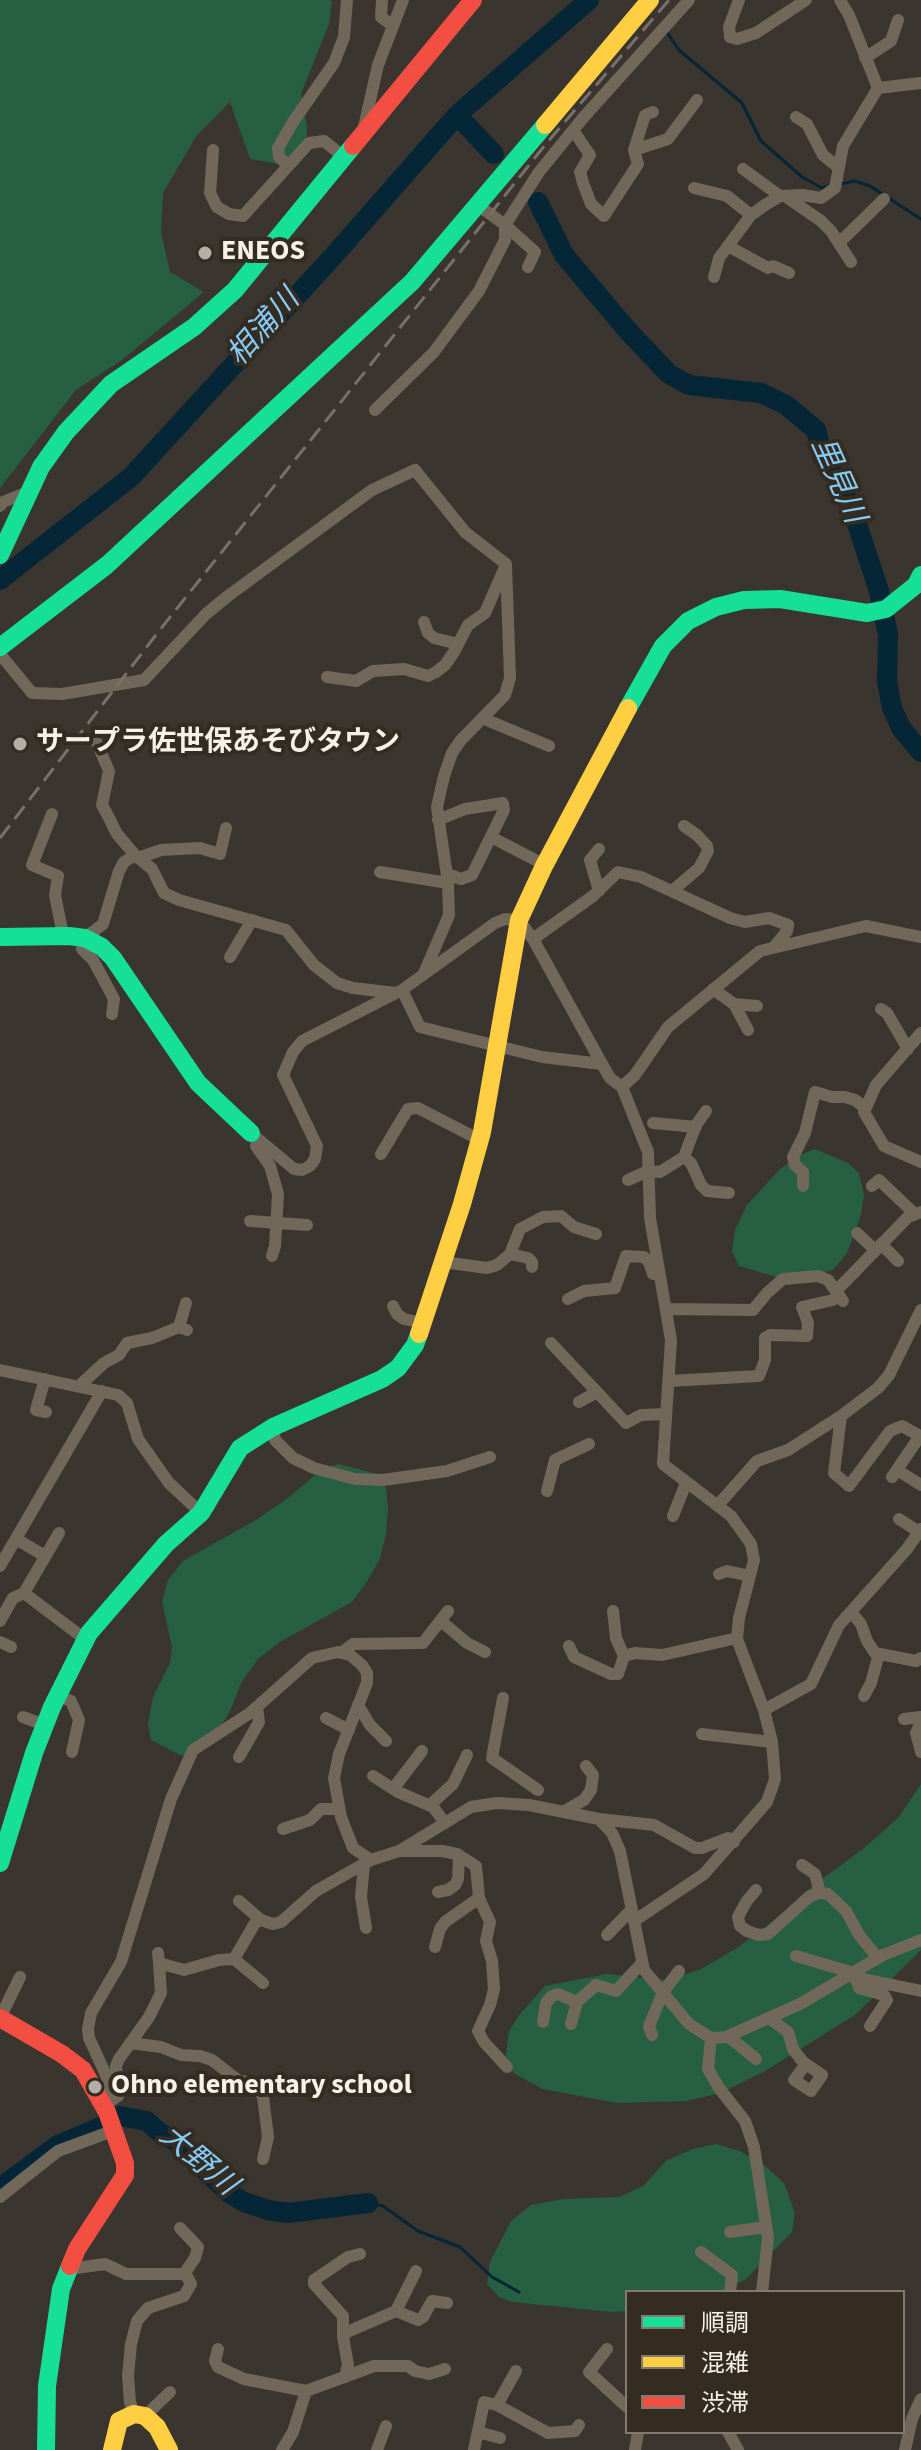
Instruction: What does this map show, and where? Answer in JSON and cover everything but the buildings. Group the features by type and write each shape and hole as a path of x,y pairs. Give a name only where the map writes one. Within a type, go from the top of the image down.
{"main road":[{"path":"0,555 41,467 66,432 111,384 194,327 235,290 473,0"},
{"path":"0,647 107,565 390,303 431,262 650,0"},
{"path":"0,1863 45,1725 86,1640 166,1544 201,1513 240,1448 273,1427 382,1379 398,1368 415,1345 480,1140 519,920 641,682 663,646 688,621 716,607 744,600 780,599 867,613 894,603 916,585 921,575"},
{"path":"0,937 63,935 79,948 102,947 113,958 198,1083 255,1136"},
{"path":"0,2018 62,2054 83,2070 108,2103 125,2163 125,2175 77,2249 61,2289 47,2386 46,2450"},
{"path":"112,2450 119,2421 139,2415 157,2427 169,2450"}],"street":[{"path":"288,165 279,157 278,148 334,63 344,37 347,0"},
{"path":"363,134 371,92 403,0"},
{"path":"375,410 434,352 479,291 505,240 505,225 539,172 689,0"},
{"path":"739,0 729,27 730,37 737,39 756,33 806,0"},
{"path":"840,0 878,88"},
{"path":"378,2 381,17 393,26"},
{"path":"865,58 891,41 898,20"},
{"path":"878,88 921,83"},
{"path":"714,277 719,258 751,215 783,196 821,198 835,188 843,146 878,88"},
{"path":"634,150 668,139 697,107"},
{"path":"573,130 590,155 580,172 583,183 591,204 605,219 638,164 634,150 645,115 653,112"},
{"path":"796,117 807,124 823,155 838,167"},
{"path":"213,150 210,193 217,207 229,214 243,216 309,143 324,141 344,157"},
{"path":"743,169 821,221 851,262"},
{"path":"694,188 727,196 751,215"},
{"path":"839,243 884,199"},
{"path":"478,205 535,252 533,264"},
{"path":"728,246 768,268 773,266 789,273"},
{"path":"0,654 32,693 62,694 144,680 206,614 228,596 372,490 415,470 465,532 506,564"},
{"path":"0,506 31,491"},
{"path":"327,677 356,681 373,671 404,669 428,676 445,665 468,625 485,613 506,564"},
{"path":"423,976 449,915 448,879 437,807 452,753 505,695 510,678 506,564"},
{"path":"424,622 428,633 434,638 458,644"},
{"path":"482,718 549,746"},
{"path":"97,743 109,771 102,805 117,834 152,869 164,893 286,930 314,965 337,983 353,988 399,992"},
{"path":"380,872 448,879 472,875 504,810 503,803 465,809 438,820"},
{"path":"52,814 32,865 58,876 55,895 63,935"},
{"path":"672,891 699,868 708,851 697,835 684,826"},
{"path":"112,1014 114,999 93,960 79,948 103,924 124,862 161,850 200,848 220,854 226,828"},
{"path":"491,837 545,865"},
{"path":"599,849 590,860 599,891"},
{"path":"533,939 599,891 618,872 641,877 730,918 745,922 769,918 788,925 774,947"},
{"path":"255,1136 294,1169 302,1170 310,1166 315,1159 317,1146 283,1075 302,1041 399,992 505,919 519,920 533,939 610,1078 622,1087 648,1152 650,1218 671,1340 663,1464 718,1505 739,1525 751,1544 754,1560 737,1638 764,1710 772,1742 775,1779 767,1802 704,1874 633,1915 607,1935"},
{"path":"230,957 247,940 252,920"},
{"path":"622,1087 635,1075 668,1027 760,951 866,926 921,937"},
{"path":"713,989 734,1004 748,1030"},
{"path":"399,992 420,1027 542,1057 602,1064"},
{"path":"734,1004 757,1006"},
{"path":"881,1009 916,1043 876,1085 864,1112 884,1146 921,1162"},
{"path":"806,1180 795,1165 793,1148 805,1133 815,1092 855,1100 865,1108"},
{"path":"381,1154 408,1109 418,1108 480,1140"},
{"path":"628,1180 648,1171 660,1172 684,1157 706,1111"},
{"path":"653,1123 696,1127"},
{"path":"255,1136 256,1146 270,1166 278,1194 272,1256"},
{"path":"684,1157 691,1163 707,1191 729,1193"},
{"path":"669,1381 759,1376 765,1360 765,1338 770,1335 807,1336 808,1323 802,1307 838,1297 878,1247 908,1217 918,1213 879,1179"},
{"path":"443,1262 487,1268 497,1265 510,1254 520,1229 543,1217 561,1216 574,1227 596,1234"},
{"path":"250,1221 307,1225"},
{"path":"857,1233 898,1261"},
{"path":"510,1254 528,1258 532,1267"},
{"path":"568,1299 584,1291 615,1288 626,1256 633,1254 644,1257 654,1275 660,1277"},
{"path":"666,1309 753,1310 783,1279 818,1276 828,1280 838,1297"},
{"path":"79,1386 104,1363 119,1355 127,1343 183,1328 186,1303"},
{"path":"393,1306 404,1319 423,1323"},
{"path":"718,1505 757,1461 788,1450 878,1388 889,1375 921,1310"},
{"path":"551,1343 626,1423 641,1415 666,1414"},
{"path":"0,1370 118,1395 127,1403 138,1439 169,1483 201,1513"},
{"path":"45,1379 36,1410 46,1412"},
{"path":"0,1566 102,1391"},
{"path":"579,1402 597,1392"},
{"path":"841,1416 834,1473 849,1486 890,1431 902,1426 920,1435 895,1473 921,1485"},
{"path":"273,1427 275,1440 293,1458 314,1468 355,1479 383,1480 447,1471 490,1457"},
{"path":"547,1491 555,1460 589,1444"},
{"path":"673,1516 686,1483"},
{"path":"764,1710 811,1684 839,1625 907,1549 920,1530 899,1519"},
{"path":"0,1621 13,1598 24,1593 59,1533"},
{"path":"16,1539 45,1556"},
{"path":"719,1574 727,1571 750,1576"},
{"path":"24,1593 86,1640"},
{"path":"568,1652 610,1679 618,1674 624,1656 616,1638 613,1611"},
{"path":"851,1612 861,1624 875,1653 916,1661 921,1658"},
{"path":"341,1653 353,1644 423,1643 444,1616 467,1643 485,1652"},
{"path":"624,1656 635,1653 662,1655 737,1638"},
{"path":"371,1645 367,1683 339,1754 334,1778 339,1809 353,1848 371,1864"},
{"path":"108,2103 106,2075 89,2038 91,2013 121,1962 171,1799 193,1750 257,1707 312,1658 327,1653 350,1655 367,1673"},
{"path":"871,1693 879,1654"},
{"path":"57,1695 71,1701 79,1720 72,1752"},
{"path":"503,1698 504,1720 492,1758 538,1787 541,1807"},
{"path":"358,1705 370,1725 386,1741"},
{"path":"239,1757 259,1722 257,1707"},
{"path":"23,1717 45,1725"},
{"path":"326,1718 349,1730"},
{"path":"904,1719 921,1720 916,1733 921,1752"},
{"path":"702,1734 772,1742"},
{"path":"393,1789 422,1751"},
{"path":"430,1805 453,1784 467,1755"},
{"path":"563,1812 584,1800 591,1790 593,1775 586,1766"},
{"path":"373,1776 393,1789 430,1805 445,1823"},
{"path":"239,1901 261,1920 273,1924 281,1922 316,1891 399,1851 471,1807 497,1803 654,1825 695,1848 728,1838 734,1842"},
{"path":"283,1829 310,1820 321,1809 339,1809"},
{"path":"599,1819 612,1833 620,1851 641,1964 689,2024 711,2038 728,2036 769,2018 853,1976 878,1958 921,1940"},
{"path":"399,1851 442,1851 459,1855 476,1866 479,1898 490,1922 486,1941 492,1961 494,1989 478,2031 507,2067"},
{"path":"438,1892 455,1885 459,1855"},
{"path":"366,1928 361,1897 371,1864"},
{"path":"802,1865 815,1874 820,1893"},
{"path":"756,1890 738,1917 740,1926 747,1931 768,1934 810,1896 828,1894 846,1911 859,1935 878,1958"},
{"path":"435,1947 445,1922 479,1898"},
{"path":"234,1959 255,1923 261,1920"},
{"path":"796,1956 853,1976 921,1991"},
{"path":"108,2103 118,2096 116,2066 161,1993 159,1958 184,1970 234,1959 263,1983"},
{"path":"571,2024 577,2002 596,1985 616,1991 641,1964"},
{"path":"652,2035 649,2026 663,1992 679,1971"},
{"path":"853,1976 859,1988 884,1995 887,2000 870,2026"},
{"path":"0,2018 20,1977"},
{"path":"543,2022 546,2003 552,1996 558,1994 577,2002"},
{"path":"769,2018 788,2032 793,2049 806,2064"},
{"path":"728,2036 756,2059"},
{"path":"711,2038 708,2069 745,2121 754,2147 768,2238 762,2290"},
{"path":"130,2043 161,2047 181,2055 200,2056 212,2060 239,2081 256,2083 263,2097 268,2137 263,2159"},
{"path":"0,2197 58,2151 115,2130"},
{"path":"730,2232 766,2227"},
{"path":"180,2228 198,2247 195,2258 184,2274"},
{"path":"701,2252 732,2275 730,2290"},
{"path":"345,2377 348,2365 343,2316 314,2284 314,2280 348,2257 360,2254"},
{"path":"69,2269 105,2264 126,2274 184,2274"},
{"path":"343,2337 347,2332 396,2311 416,2271"},
{"path":"170,2392 139,2415 130,2402 128,2376 131,2344 137,2321 148,2308 184,2296 191,2284 184,2274"},
{"path":"396,2311 418,2320 432,2301 447,2303"},
{"path":"218,2349 215,2361 218,2367 244,2379 306,2391 374,2366 408,2366 429,2374 445,2369"},
{"path":"607,2349 589,2372 625,2405"},
{"path":"497,2405 516,2371"},
{"path":"282,2450 293,2432 306,2391"},
{"path":"905,2450 921,2399"},
{"path":"474,2450 484,2402 497,2405 548,2433 575,2431 579,2425"},
{"path":"377,2450 386,2426"},
{"path":"478,2432 500,2438"}],"green space":[{"path":"0,0 330,0 332,3 329,24 301,94 307,127 306,151 287,165 250,159 230,102 197,135 163,193 161,232 170,272 204,292 122,360 76,390 0,488"},
{"path":"815,1149 848,1163 859,1173 864,1195 861,1215 847,1253 833,1270 797,1280 739,1266 732,1251 735,1230 747,1205 779,1170 798,1156"},
{"path":"339,1464 377,1474 386,1488 386,1534 380,1559 368,1580 352,1602 280,1642 258,1659 241,1683 231,1709 214,1738 192,1755 180,1755 151,1740 148,1723 153,1697 170,1663 172,1647 162,1601 168,1580 183,1561 256,1520 322,1469"},
{"path":"921,1784 921,1950 855,2015 765,2071 721,2093 687,2101 617,2103 543,2089 515,2074 505,2061 509,2031 545,1986 607,1974 665,1980 699,1970 737,1948 863,1849 898,1818"},
{"path":"716,2144 740,2151 764,2165 784,2183 795,2213 792,2232 746,2279 726,2290 625,2290 625,2311 611,2312 513,2302 499,2297 487,2284 490,2262 511,2221 531,2205 564,2199 619,2197 643,2186 667,2160"}],"waterway":[{"name":"相浦川","path":"0,580 131,477 336,253 457,115 589,0"},
{"path":"666,31 679,50 742,103 761,141 802,177 822,188 828,186"},
{"name":"里見川","path":"457,115 494,154"},
{"path":"840,184 855,181 870,186 921,219"},
{"name":"里見川","path":"538,202 564,255 669,374 689,385 761,393 786,405 816,430 823,458 842,486 856,521 879,591 888,635 887,681 892,708 901,728 921,752"},
{"name":"大野川","path":"120,2116 147,2121 159,2132 186,2147 196,2162 229,2193 244,2202 288,2213 368,2203"},
{"name":"大野川","path":"0,2188 58,2145 103,2126"},
{"path":"368,2203 383,2206 418,2231 460,2247 492,2277 519,2292"}],"railway":[{"path":"0,838 159,631 545,145 669,0"}],"traffic: fast":[{"path":"0,647 107,565 412,282 545,125"},
{"path":"0,555 41,467 66,432 111,384 194,327 235,290 353,146"},
{"path":"628,708 663,646 688,621 716,607 744,600 780,599 867,613 886,609 916,585 921,575"},
{"path":"0,937 69,936 85,938 102,947 113,958 198,1083 251,1133"},
{"path":"0,1863 34,1753 52,1707 89,1633 166,1544 201,1513 240,1448 273,1427 382,1379 398,1368 419,1334"},
{"path":"46,2450 47,2386 61,2289 70,2266"}],"traffic: slow":[{"path":"545,125 650,0"},
{"path":"419,1334 482,1132 519,920 544,866 628,708"},
{"path":"112,2450 119,2421 134,2414 145,2416 157,2427 169,2450"}],"traffic: jam":[{"path":"353,146 473,0"},
{"path":"0,2018 62,2054 83,2070 107,2112 125,2163 125,2175 77,2249 70,2266"}],"place":[{"name":"ENEOS","path":"205,253"},
{"name":"サープラ佐世保あそびタウン","path":"20,744"},
{"name":"Ohno elementary school","path":"95,2087"}]}
